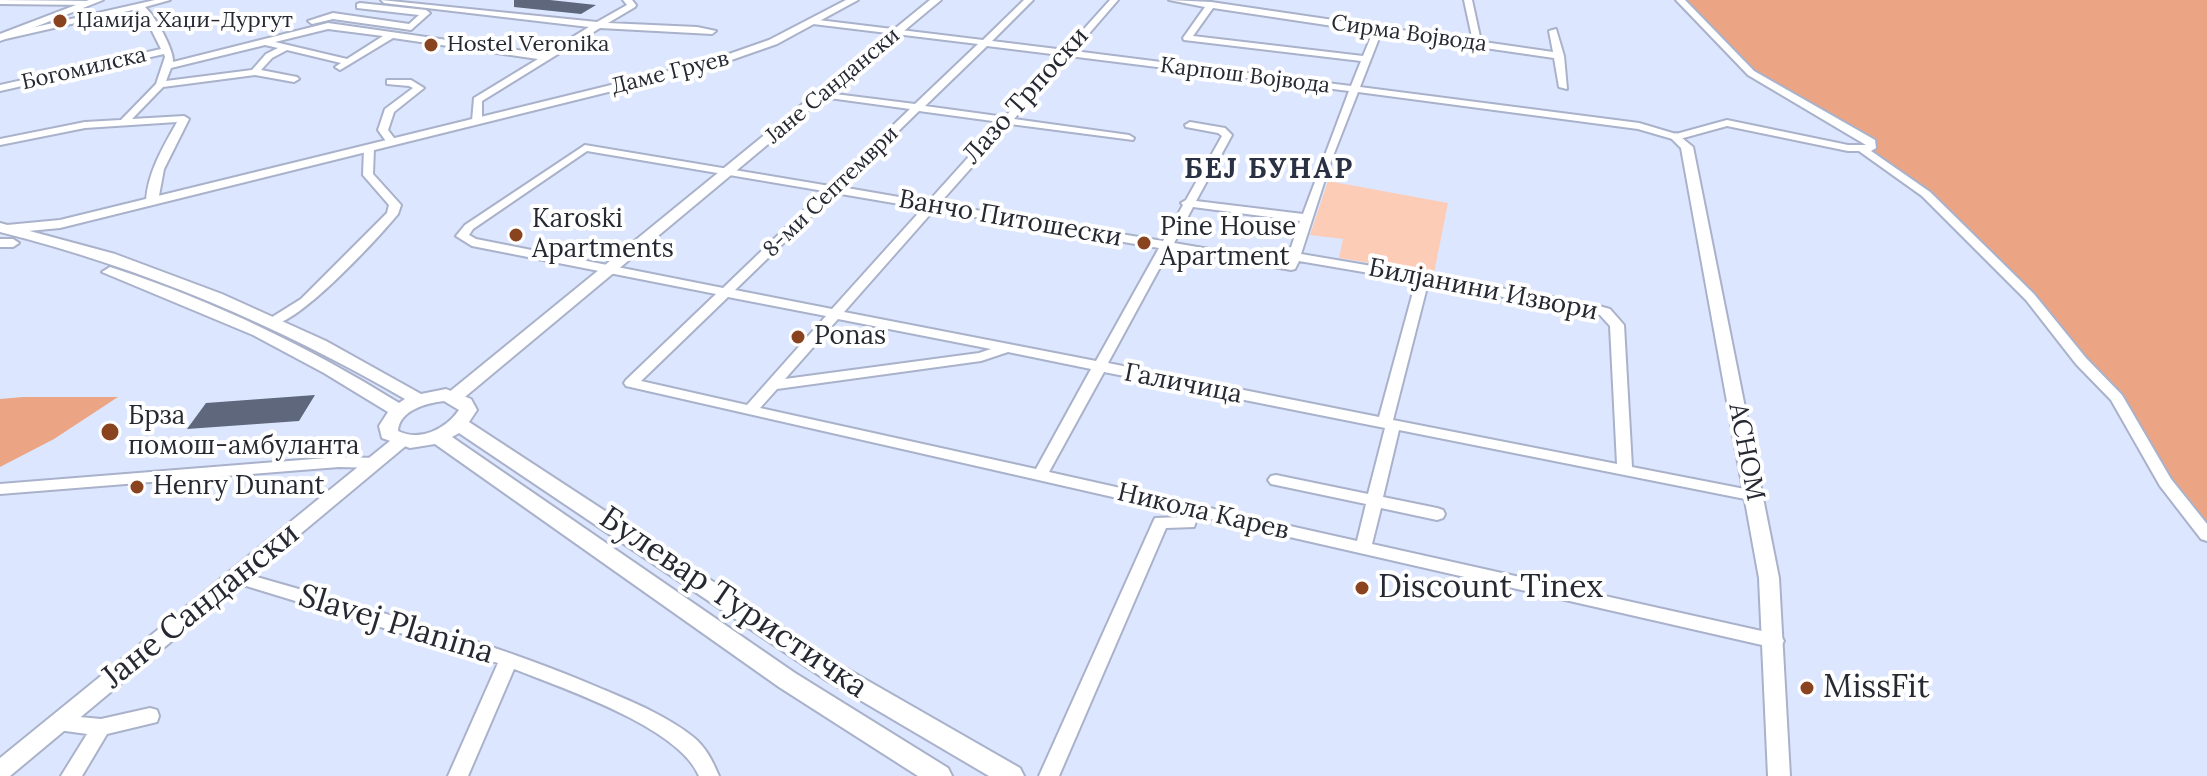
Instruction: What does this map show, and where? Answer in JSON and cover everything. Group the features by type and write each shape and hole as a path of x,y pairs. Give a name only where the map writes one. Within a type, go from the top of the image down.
{"main road":[{"path":"4,236 61,244 141,269 274,322 419,400"},
{"path":"4,236 214,311 291,346 364,386 399,411"},
{"path":"454,397 465,403 468,410 459,424 437,436 402,440 389,434 388,426 399,411 419,400 454,397"},
{"name":"Булевар Туристичка","path":"459,424 834,673 1011,776"},
{"name":"Булевар Туристичка","path":"437,436 787,680 939,776"}],"street":[{"path":"0,37 166,0"},
{"path":"477,121 477,100 632,5 627,0"},
{"name":"Даме Груев","path":"4,236 724,60 773,42 853,0"},
{"name":"Јане Сандански","path":"454,397 936,0"},
{"name":"8-ми Септември","path":"631,383 1029,0"},
{"name":"Лазо Трпоски","path":"750,410 1004,120 1114,0"},
{"name":"Сирма Војвода","path":"1173,0 1559,56"},
{"path":"1468,0 1476,37 1472,43"},
{"path":"1680,0 1751,73 1864,137 1872,146 1863,150"},
{"path":"384,1 598,25 648,29 661,25 712,31"},
{"path":"0,2 94,2"},
{"path":"0,37 94,2"},
{"name":"Сирма Војвода","path":"1211,5 1187,38 1365,59"},
{"name":"Богомилска","path":"126,120 160,85 168,57 148,14 139,6"},
{"path":"168,57 333,16 411,27 426,13 360,6"},
{"path":"437,7 442,13 586,32"},
{"name":"Карпош Војвода","path":"813,21 1630,125 1676,137"},
{"path":"168,57 273,40 328,26 546,57"},
{"path":"255,72 269,56 328,26"},
{"path":"1293,262 1378,29"},
{"path":"1553,31 1564,87"},
{"path":"273,40 342,65 390,36"},
{"name":"Богомилска","path":"0,88 168,57"},
{"path":"160,85 255,72 294,79"},
{"path":"390,82 411,83 419,88 389,111 383,130 392,142"},
{"path":"822,94 1129,138"},
{"path":"0,142 126,120 184,119 151,189 152,201"},
{"path":"1676,137 1727,123 1863,150 1926,194 2030,297 2123,407 2165,482 2207,535"},
{"path":"1040,475 1163,245 1227,135 1221,130 1190,125"},
{"name":"АСНОМ","path":"1676,137 1687,147 1755,496 1775,641 1779,776"},
{"path":"274,322 306,302 392,214 395,205 368,175 369,148"},
{"path":"611,269 472,242 462,236 469,227 585,148 729,172"},
{"name":"Ванчо Питошески","path":"729,172 1163,245 1293,262"},
{"path":"1187,203 1307,218"},
{"path":"61,244 61,232 85,218"},
{"name":"Билјанини Извори","path":"1293,262 1424,276 1588,307 1612,316 1617,325 1625,470"},
{"name":"Галичица","path":"611,269 1755,496"},
{"path":"1363,548 1424,276"},
{"path":"771,385 981,357 1007,348"},
{"name":"Никола Карев","path":"631,383 1775,641"},
{"name":"Јане Сандански","path":"0,771 402,440"},
{"path":"0,489 339,462 376,463"},
{"path":"1276,480 1437,514"},
{"path":"1049,776 1161,522 1188,523 1192,511"},
{"name":"Slavej Planina","path":"236,577 509,659 604,697 679,737 698,754 709,776"},
{"path":"458,776 509,659"},
{"path":"58,723 101,727 150,716"},
{"path":"71,776 101,727"}],"shaded area":[{"path":"1680,0 2207,0 2207,535 2083,360 2014,278 1928,197 1863,150 1872,146 1769,86"},
{"path":"1328,181 1448,203 1434,273 1339,258 1343,239 1310,235"},
{"path":"118,397 54,439 0,467 0,399"}],"building":[{"path":"514,0 596,5 581,14 514,7"},
{"path":"315,395 299,421 187,429 206,403"}],"place":[{"name":"Џамија Хаџи-Дургут","path":"60,21"},
{"name":"Hostel Veronika","path":"431,45"},
{"name":"Karoski Apartments","path":"516,235"},
{"name":"Pine House Apartment","path":"1144,243"},
{"name":"Ponas","path":"798,337"},
{"name":"Брза помош-амбуланта","path":"110,432"},
{"name":"Henry Dunant","path":"137,487"},
{"name":"Discount Tinex","path":"1362,588"},
{"name":"MissFit","path":"1807,688"}],"district":[{"name":"БЕЈ БУНАР","path":"1269,170"}]}
